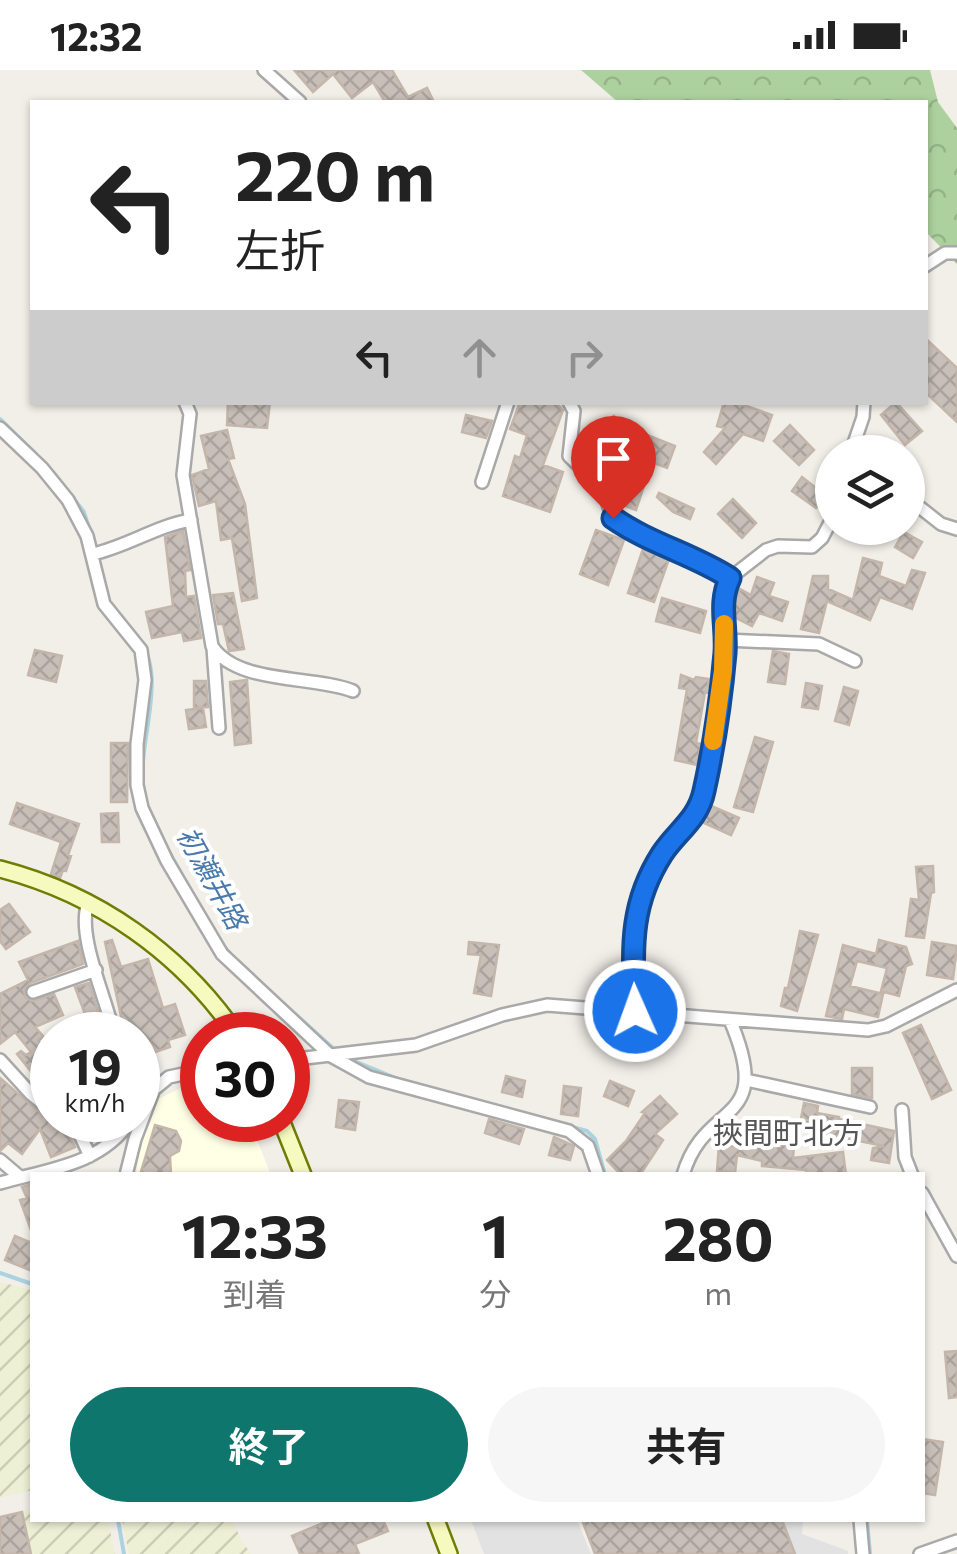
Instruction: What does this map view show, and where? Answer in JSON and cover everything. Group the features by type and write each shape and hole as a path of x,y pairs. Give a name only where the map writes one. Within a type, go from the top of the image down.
{"main road":[{"path":"0,869 48,884 130,928 202,988 220,1012"},
{"path":"289,1142 302,1172"},
{"path":"437,1522 449,1554"}],"street":[{"path":"264,70 298,100"},
{"path":"928,264 945,254 957,253"},
{"path":"186,405 190,414 183,475 212,646 219,728"},
{"path":"482,482 507,405"},
{"path":"571,405 569,456 603,489 613,518 643,539 710,565 730,578"},
{"path":"857,435 864,405"},
{"path":"0,428 42,468 68,500 93,554 104,604 142,653 145,680 136,775 139,796 180,886 222,954 331,1056 369,1077 569,1132 588,1146 597,1172"},
{"path":"925,511 941,524 957,529"},
{"path":"93,554 125,546 155,528 192,520"},
{"path":"635,1011 634,919 658,861 701,803 714,740 726,640 721,609 730,578 766,550 812,546 815,542"},
{"path":"726,640 819,644 855,661"},
{"path":"212,646 218,656 266,676 333,683 353,691"},
{"path":"88,903 84,918 108,1012"},
{"path":"33,992 96,970"},
{"path":"310,1058 430,1041 502,1014 562,1004 868,1030 886,1026 957,990"},
{"path":"684,1172 697,1144 738,1102 746,1080 746,1060 730,1020"},
{"path":"0,1060 30,1093"},
{"path":"746,1080 870,1107"},
{"path":"902,1110 905,1156 911,1172"},
{"path":"83,1142 90,1156"},
{"path":"37,1172 90,1156 113,1142"},
{"path":"127,1172 134,1142"},
{"path":"0,1160 20,1177"},
{"path":"0,1183 30,1174"},
{"path":"925,1198 957,1256"},
{"path":"860,1522 863,1554"},
{"path":"920,1554 957,1542"}],"shaded area":[{"path":"180,1088 180,1142 258,1142 270,1172 136,1172 142,1142 160,1142 160,1098"},
{"path":"0,1282 30,1290 30,1490 0,1498"},
{"path":"30,1510 30,1522 108,1522 115,1554 0,1554 0,1517"},
{"path":"122,1522 234,1522 251,1554 129,1554"},
{"path":"472,1522 578,1522 591,1554 484,1554"},
{"path":"783,1522 803,1522 802,1534 848,1551 848,1554 795,1554"}],"green space":[{"path":"581,70 930,70 938,102 957,128 957,264 928,234 928,100 616,100"}],"building":[{"path":"294,70 392,70 408,97 427,88 433,100 384,100 373,82 352,98 333,74 313,92"},
{"path":"928,341 957,368 957,422 928,395"},
{"path":"228,405 270,405 267,428 227,425"},
{"path":"519,405 558,405 563,410 543,465 563,472 550,512 503,496 515,456 520,458 527,435 510,429"},
{"path":"723,405 744,405 772,415 763,441 743,434 716,464 704,452 725,428 717,426"},
{"path":"893,405 899,405 922,431 917,435 897,435 881,415"},
{"path":"466,415 492,421 486,438 462,432"},
{"path":"614,416 640,457 647,435 675,446 667,468 625,452 612,461 592,430"},
{"path":"790,425 814,450 799,465 774,441"},
{"path":"227,430 234,458 228,459 245,504 257,598 242,601 232,538 221,540 216,501 199,506 192,475 209,469 201,436"},
{"path":"802,477 815,487 815,507 792,491"},
{"path":"628,480 644,486 636,510 620,504"},
{"path":"659,493 694,509 690,519 673,512 657,497"},
{"path":"733,499 756,523 742,538 718,514"},
{"path":"596,530 624,540 608,585 580,574"},
{"path":"183,531 190,570 185,571 186,597 194,596 201,638 184,641 182,632 152,638 146,612 173,606 165,537"},
{"path":"896,545 920,545 913,558"},
{"path":"643,549 669,559 654,602 628,593"},
{"path":"863,558 882,563 879,576 906,586 912,570 925,573 912,609 880,597 870,620 827,601 819,633 801,629 813,576 828,576 828,589 853,600"},
{"path":"757,577 774,583 769,596 788,602 782,621 759,613 752,626 732,616 731,607 740,589 751,595"},
{"path":"233,593 244,649 229,651 223,624 218,624 213,595"},
{"path":"662,598 706,611 700,633 656,621"},
{"path":"35,650 62,656 56,682 28,675"},
{"path":"773,651 789,654 785,684 768,682"},
{"path":"681,675 694,680 709,679 711,687 710,693 705,692 696,743 701,744 697,765 675,760 687,689 679,688"},
{"path":"247,680 251,743 235,745 230,682"},
{"path":"194,681 206,681 208,707 194,708"},
{"path":"806,683 822,686 818,709 802,707"},
{"path":"844,687 858,691 849,725 835,721"},
{"path":"203,708 206,727 189,729 186,710"},
{"path":"755,737 773,742 753,812 734,807"},
{"path":"111,743 128,743 127,802 111,802"},
{"path":"17,803 79,824 66,871 60,878 51,874 61,842 10,824"},
{"path":"709,805 739,818 731,835 702,822"},
{"path":"118,813 119,842 102,842 101,814"},
{"path":"933,866 934,892 924,938 906,936 911,899 919,900 916,867"},
{"path":"9,904 30,932 6,949 0,941 0,910"},
{"path":"800,931 818,935 797,1011 781,1006"},
{"path":"112,940 121,967 148,959 163,1008 175,1004 180,1020 180,1036 168,1040 170,1047 160,1050 160,1012 120,1012 105,942"},
{"path":"879,940 906,947 912,964 906,966 899,996 881,991 887,968 857,961 850,986 883,994 878,1017 844,1009 842,1019 826,1016 843,945 876,954"},
{"path":"78,941 83,964 30,983 24,991 32,1001 54,994 62,1012 30,1012 30,1051 15,1032 0,1044 0,994 28,980 19,962"},
{"path":"469,942 499,945 491,996 474,993 481,955 468,954"},
{"path":"932,942 957,946 953,979 927,975"},
{"path":"89,983 98,1012 84,1012 75,987"},
{"path":"921,1025 951,1090 932,1099 903,1033"},
{"path":"21,1051 26,1055 30,1053 30,1070 17,1054"},
{"path":"852,1068 872,1068 872,1098 852,1094"},
{"path":"506,1076 525,1081 522,1097 502,1092"},
{"path":"0,1078 30,1104 31,1142 22,1154 8,1143 0,1151"},
{"path":"610,1081 634,1091 628,1106 604,1096"},
{"path":"564,1086 581,1088 578,1116 561,1114"},
{"path":"660,1096 677,1114 655,1134 663,1140 642,1172 618,1172 607,1160 626,1141 645,1113 642,1112"},
{"path":"339,1100 359,1102 355,1130 336,1127"},
{"path":"804,1103 818,1106 817,1113 894,1131 889,1163 871,1160 873,1148 884,1146 799,1129"},
{"path":"489,1119 524,1129 519,1144 485,1133"},
{"path":"160,1126 176,1131 181,1142 179,1151 170,1156 171,1172 141,1172 150,1142 160,1142"},
{"path":"749,1133 768,1138 767,1143 794,1146 793,1158 843,1152 846,1172 762,1166 762,1161 737,1155 735,1172 717,1171 719,1145 746,1147"},
{"path":"554,1137 574,1146 570,1160 549,1155"},
{"path":"45,1142 73,1142 75,1147 51,1157"},
{"path":"30,1185 30,1227 20,1200 27,1198 22,1187"},
{"path":"15,1236 30,1242 30,1270 5,1260"},
{"path":"957,1351 957,1397 949,1398 945,1352"},
{"path":"925,1439 943,1442 935,1495 925,1493"},
{"path":"22,1512 31,1554 0,1554 0,1517"},
{"path":"325,1522 384,1522 388,1531 355,1544 359,1554 300,1554 292,1536"},
{"path":"583,1522 783,1522 795,1554 595,1554"}],"waterway":[{"name":"初瀬井路","path":"0,419 36,454"},
{"name":"初瀬井路","path":"53,472 84,512 96,550"},
{"name":"初瀬井路","path":"135,633 146,650 151,669 144,792 156,828 187,884"},
{"name":"初瀬井路","path":"222,944 235,959"},
{"name":"初瀬井路","path":"283,1003 335,1050"},
{"name":"初瀬井路","path":"347,1058 398,1079"},
{"name":"初瀬井路","path":"407,1082 587,1131 595,1139 604,1172"},
{"path":"0,1273 30,1283"},
{"path":"118,1522 124,1554"},
{"name":"初瀬井路","path":"867,1522 870,1554"}],"slow traffic":[{"path":"713,741 726,640 724,624"}],"district":[{"name":"挾間町北方","path":"788,1134"}],"route":[{"path":"613,518 643,539 710,565 730,578 721,609 726,640 723,670 701,803 658,861 634,919 635,1011"}]}
